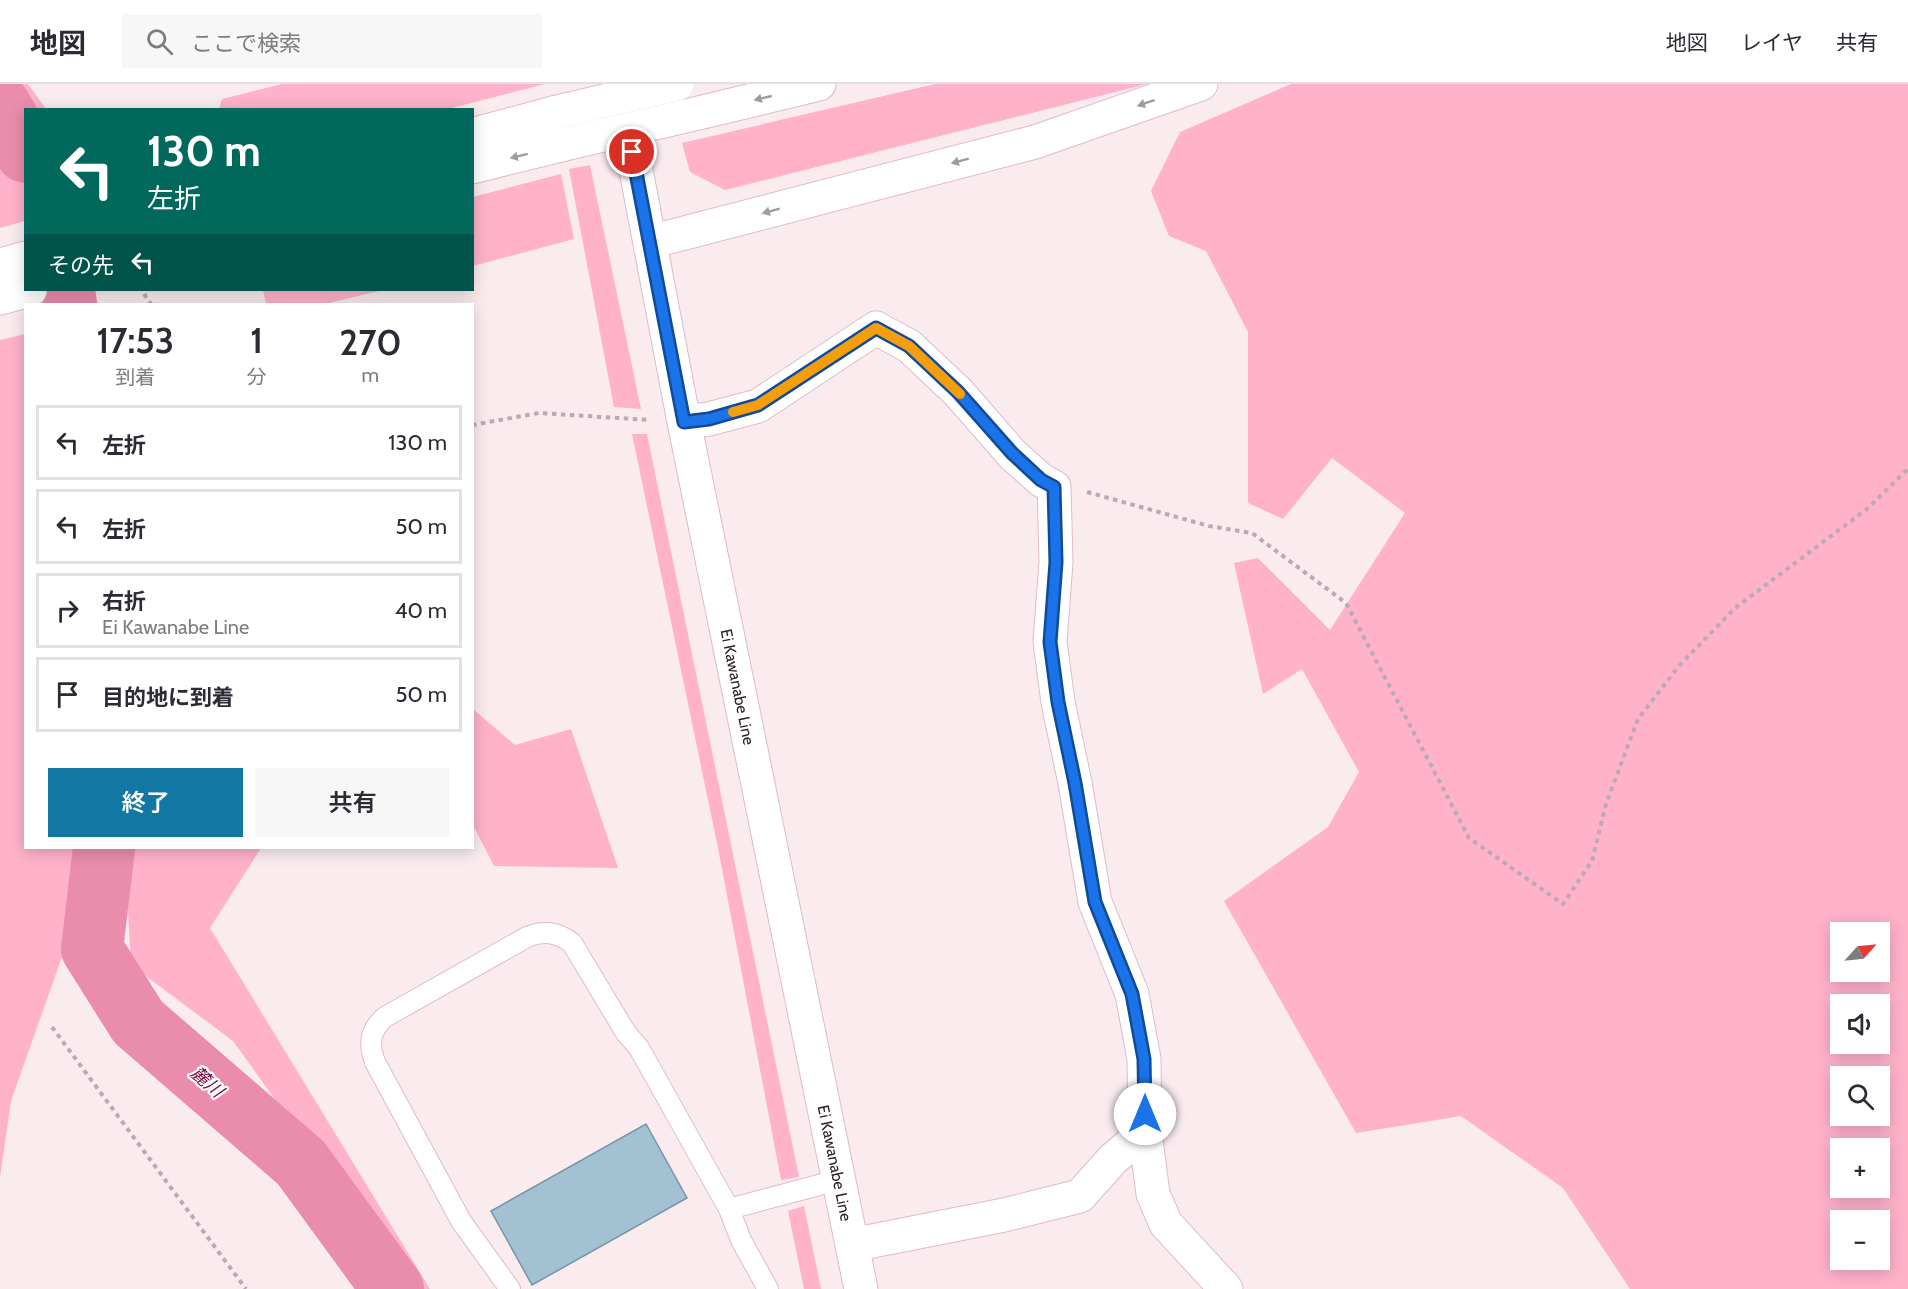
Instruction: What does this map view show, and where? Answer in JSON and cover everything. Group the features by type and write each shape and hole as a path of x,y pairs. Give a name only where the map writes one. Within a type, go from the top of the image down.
{"main road":[{"name":"Ei Kawanabe Line","path":"619,84 684,422 861,1289"},
{"path":"474,134 677,84"},
{"path":"474,167 819,84"},
{"path":"650,242 1035,142 1201,84"},
{"path":"0,265 24,259"},
{"path":"0,298 26,291"},
{"path":"684,422 709,419 758,405 876,328 909,346 958,392 1012,453 1041,480 1054,487 1056,562 1050,642 1058,702 1075,783 1095,902 1132,994 1144,1059 1145,1132 1153,1194 1166,1224 1226,1289"},
{"path":"852,1245 1004,1215 1080,1196 1113,1159 1145,1132"}],"lane":[{"path":"510,1289 461,1221 375,1062 370,1051 370,1040 372,1031 385,1017 534,934 552,933 563,936 572,943 626,1033 639,1048 729,1209 741,1240 768,1289"},
{"path":"729,1209 838,1180"}],"path":[{"path":"144,294 150,303"},
{"path":"474,425 540,413 684,422"},
{"path":"1054,487 1072,488 1209,526 1252,533 1346,603 1469,837 1563,904 1592,861 1606,804 1638,719 1678,666 1735,608 1867,509 1908,469"},
{"path":"52,1027 246,1289"}],"shaded area":[{"path":"0,84 28,84 45,108 24,108 24,221 0,228"},
{"path":"282,84 545,84 452,108 219,108 222,99"},
{"path":"935,84 1147,84 725,190 690,172 682,143"},
{"path":"1291,84 1908,84 1908,1289 1630,1289 1563,1188 1461,1116 1356,1133 1224,901 1328,827 1359,772 1302,669 1263,694 1234,563 1258,558 1330,630 1405,513 1332,458 1283,519 1248,503 1248,332 1206,251 1169,236 1151,191 1180,132"},
{"path":"590,165 641,409 614,407 569,169"},
{"path":"561,174 574,239 474,266 474,197"},
{"path":"263,291 379,291 329,303 266,303"},
{"path":"24,334 24,849 86,849 69,937 11,1101 0,1177 0,340"},
{"path":"632,434 647,434 799,1177 781,1180 718,848"},
{"path":"474,710 515,745 571,729 618,868 494,866 474,827"},
{"path":"131,849 260,849 210,928 430,1289 411,1289 233,1041 131,965 126,874"},
{"path":"804,1206 821,1289 804,1289 788,1211"}],"building":[{"path":"646,1124 687,1198 532,1285 491,1211"}],"waterway":[{"name":"麓川","path":"0,106 24,148"},
{"name":"麓川","path":"64,291 66,303"},
{"name":"麓川","path":"104,849 92,949 138,1022 301,1163 393,1289"}],"slow traffic":[{"path":"733,412 758,405 876,328 909,346 960,394"}],"route":[{"path":"632,152 684,422 709,419 758,405 876,328 909,346 958,392 1012,453 1041,480 1054,487 1056,562 1050,642 1058,702 1075,783 1095,902 1132,994 1144,1059 1145,1114"}]}
